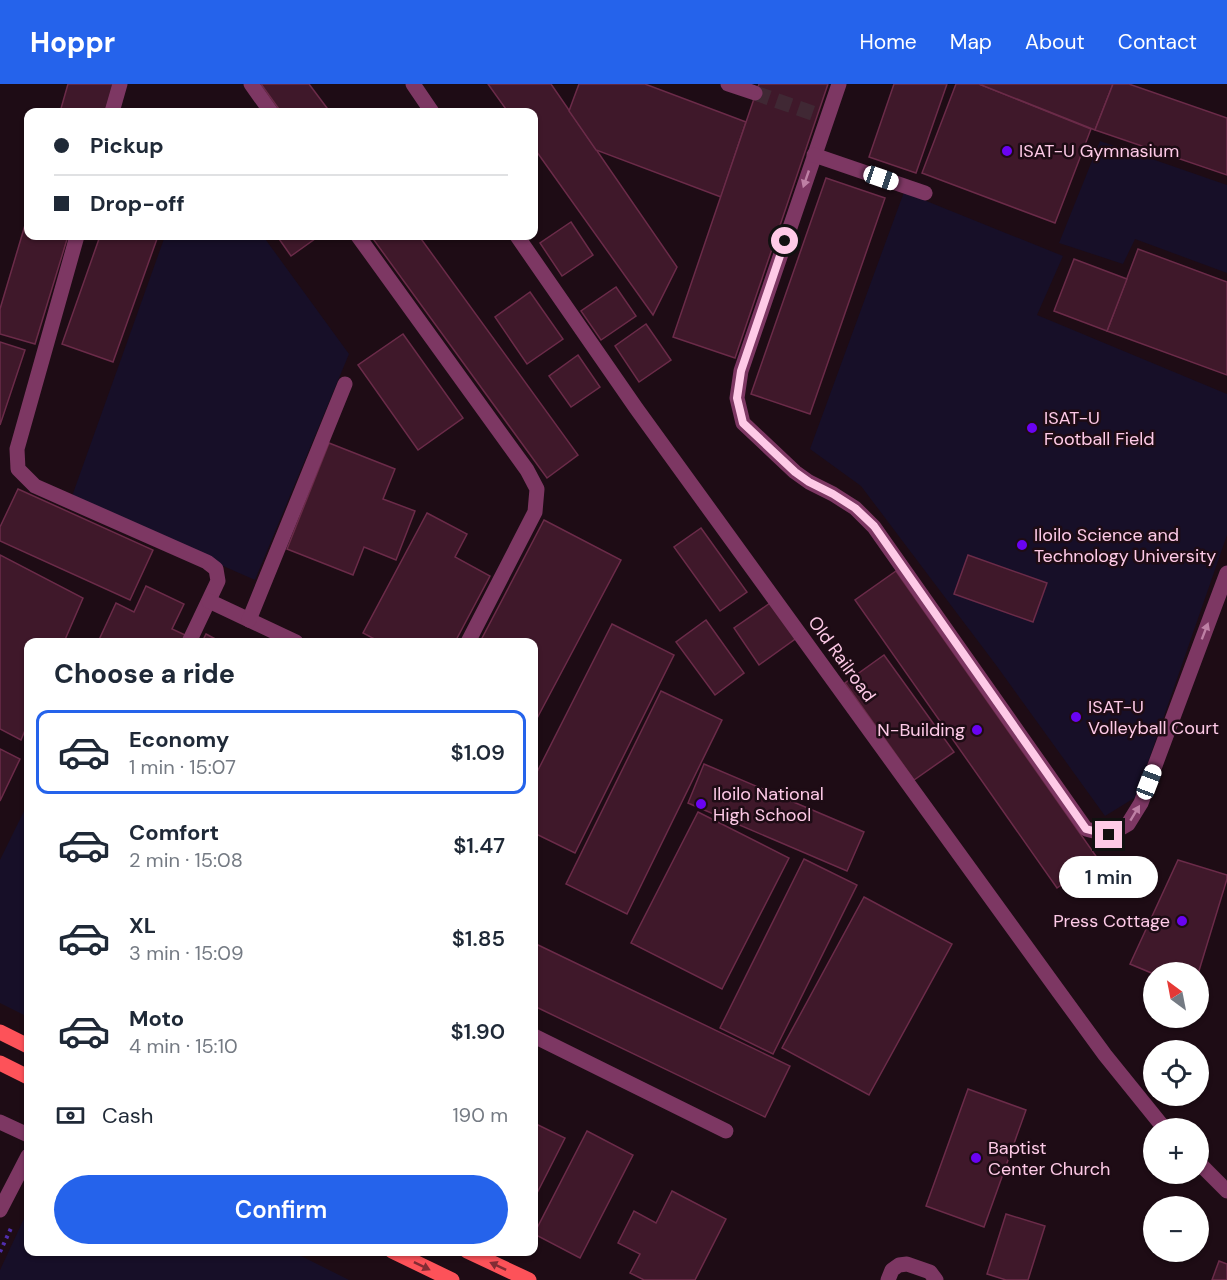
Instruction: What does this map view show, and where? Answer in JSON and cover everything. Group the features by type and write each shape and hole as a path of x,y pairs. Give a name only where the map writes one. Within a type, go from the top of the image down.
{"main road":[{"path":"0,1032 24,1044"},
{"path":"0,1063 24,1075"},
{"path":"402,1256 452,1280"},
{"path":"478,1256 529,1280"}],"street":[{"path":"113,108 120,84"},
{"path":"251,84 269,108"},
{"path":"412,84 429,108"},
{"path":"728,84 755,93"},
{"path":"839,84 822,116 814,155 741,371 737,398 743,423 795,472 855,508 874,526 1086,829 1109,835 1128,824 1141,802 1227,573"},
{"path":"814,155 925,193"},
{"path":"76,240 17,449 18,469 35,486 207,562 216,569 218,581 191,638"},
{"path":"361,240 527,470 537,489 535,512 470,638"},
{"name":"Old Railroad","path":"520,240 636,408 1025,945 1105,1055 1156,1118"},
{"path":"249,620 345,384"},
{"path":"209,600 287,638"},
{"path":"538,1038 726,1131"},
{"path":"0,1122 24,1133"},
{"path":"0,1210 24,1164"},
{"path":"1209,1173 1227,1191"},
{"path":"888,1280 892,1270 899,1265 907,1264 930,1272 936,1280"}],"shaded area":[{"path":"1100,141 1227,185 1227,273 1135,239 1123,264 1059,243"},
{"path":"904,192 1063,256 1037,315 1227,394 1227,535 1136,797 1105,816 996,665 861,486 810,449"},
{"path":"164,240 266,240 349,354 255,580 71,499"},
{"path":"24,811 24,1015 0,1003 0,860"},
{"path":"24,1219 24,1256 301,1256 349,1280 0,1280 0,1270"}],"building":[{"path":"68,84 114,84 106,108 61,108"},
{"path":"261,84 309,84 327,108 278,108"},
{"path":"488,84 551,84 677,267 653,315 538,154 538,108 505,108"},
{"path":"579,84 645,84 746,122 721,197 596,150 569,111"},
{"path":"759,84 828,84 735,358 673,337"},
{"path":"894,84 947,84 916,173 869,157"},
{"name":"ISAT-U Gymnasium","path":"956,84 979,84 1091,129 1055,223 922,173"},
{"path":"979,84 1113,84 1095,130"},
{"path":"1113,84 1129,84 1227,118 1227,175 1095,130"},
{"path":"826,178 885,198 810,414 751,394"},
{"path":"571,222 593,255 562,276 540,243"},
{"path":"24,228 24,240 67,240 35,344 0,334 0,309"},
{"path":"99,240 157,240 113,362 62,344"},
{"path":"280,240 313,240 291,256"},
{"path":"374,240 422,240 578,455 547,478"},
{"path":"1138,249 1227,282 1227,375 1107,331"},
{"path":"1074,259 1127,279 1107,331 1054,311"},
{"path":"616,287 636,316 601,340 581,311"},
{"path":"530,292 563,339 527,364 495,317"},
{"path":"646,324 671,360 639,382 615,346"},
{"path":"403,334 463,418 418,450 358,365"},
{"path":"0,342 25,350 0,425"},
{"path":"578,355 600,387 571,407 549,376"},
{"path":"329,443 395,469 383,499 415,511 396,560 364,547 353,575 287,549"},
{"path":"18,489 153,550 130,600 0,541 0,527"},
{"path":"427,513 467,534 455,557 490,576 457,638 372,638 363,633"},
{"path":"544,520 621,560 538,716 538,638 482,638"},
{"path":"701,528 747,592 720,611 674,547"},
{"path":"0,555 83,598 66,638 24,638 24,733 21,740 0,729"},
{"path":"968,555 1047,583 1033,622 954,594"},
{"name":"N-Building","path":"896,571 1098,859 1057,888 855,600"},
{"path":"146,586 184,604 172,629 185,635 184,638 100,638 116,603 134,612"},
{"path":"773,601 798,637 759,665 734,628"},
{"path":"706,620 744,673 715,695 676,642"},
{"path":"612,624 674,655 575,853 538,835 538,770"},
{"path":"884,655 954,752 914,780 845,683"},
{"path":"661,691 722,720 627,914 566,884"},
{"path":"0,749 20,759 0,801"},
{"path":"704,764 864,832 847,871 688,803"},
{"path":"698,812 789,858 722,989 631,943"},
{"path":"804,859 857,885 773,1054 720,1028"},
{"name":"Press Cottage","path":"1178,860 1227,875 1202,962 1143,962 1143,969 1130,964"},
{"path":"864,897 952,944 869,1095 782,1048"},
{"path":"538,945 790,1066 765,1117 538,1008"},
{"name":"Baptist Center Church","path":"968,1089 1026,1110 984,1227 926,1206"},
{"path":"538,1125 565,1138 538,1191"},
{"path":"587,1131 633,1155 580,1258 538,1236 538,1226"},
{"path":"672,1191 726,1219 695,1280 644,1280 630,1273 640,1254 618,1243 634,1211 656,1223"},
{"path":"1006,1214 1045,1226 1028,1280 1006,1280 987,1274"},
{"path":"1219,1261 1227,1264 1227,1280 1212,1280"}],"tunnel":[{"path":"755,93 818,115"}],"place":[{"name":"ISAT-U Gymnasium","path":"1007,151"},
{"name":"ISAT-U Football Field","path":"1032,428"},
{"name":"Iloilo Science and Technology University","path":"1022,545"},
{"name":"ISAT-U Volleyball Court","path":"1076,717"},
{"name":"N-Building","path":"977,730"},
{"name":"Iloilo National High School","path":"701,804"},
{"name":"Press Cottage","path":"1182,921"},
{"name":"Baptist Center Church","path":"976,1158"}],"route":[{"path":"785,241 741,371 737,398 743,423 795,472 855,508 874,526 1086,829 1109,835"}]}
